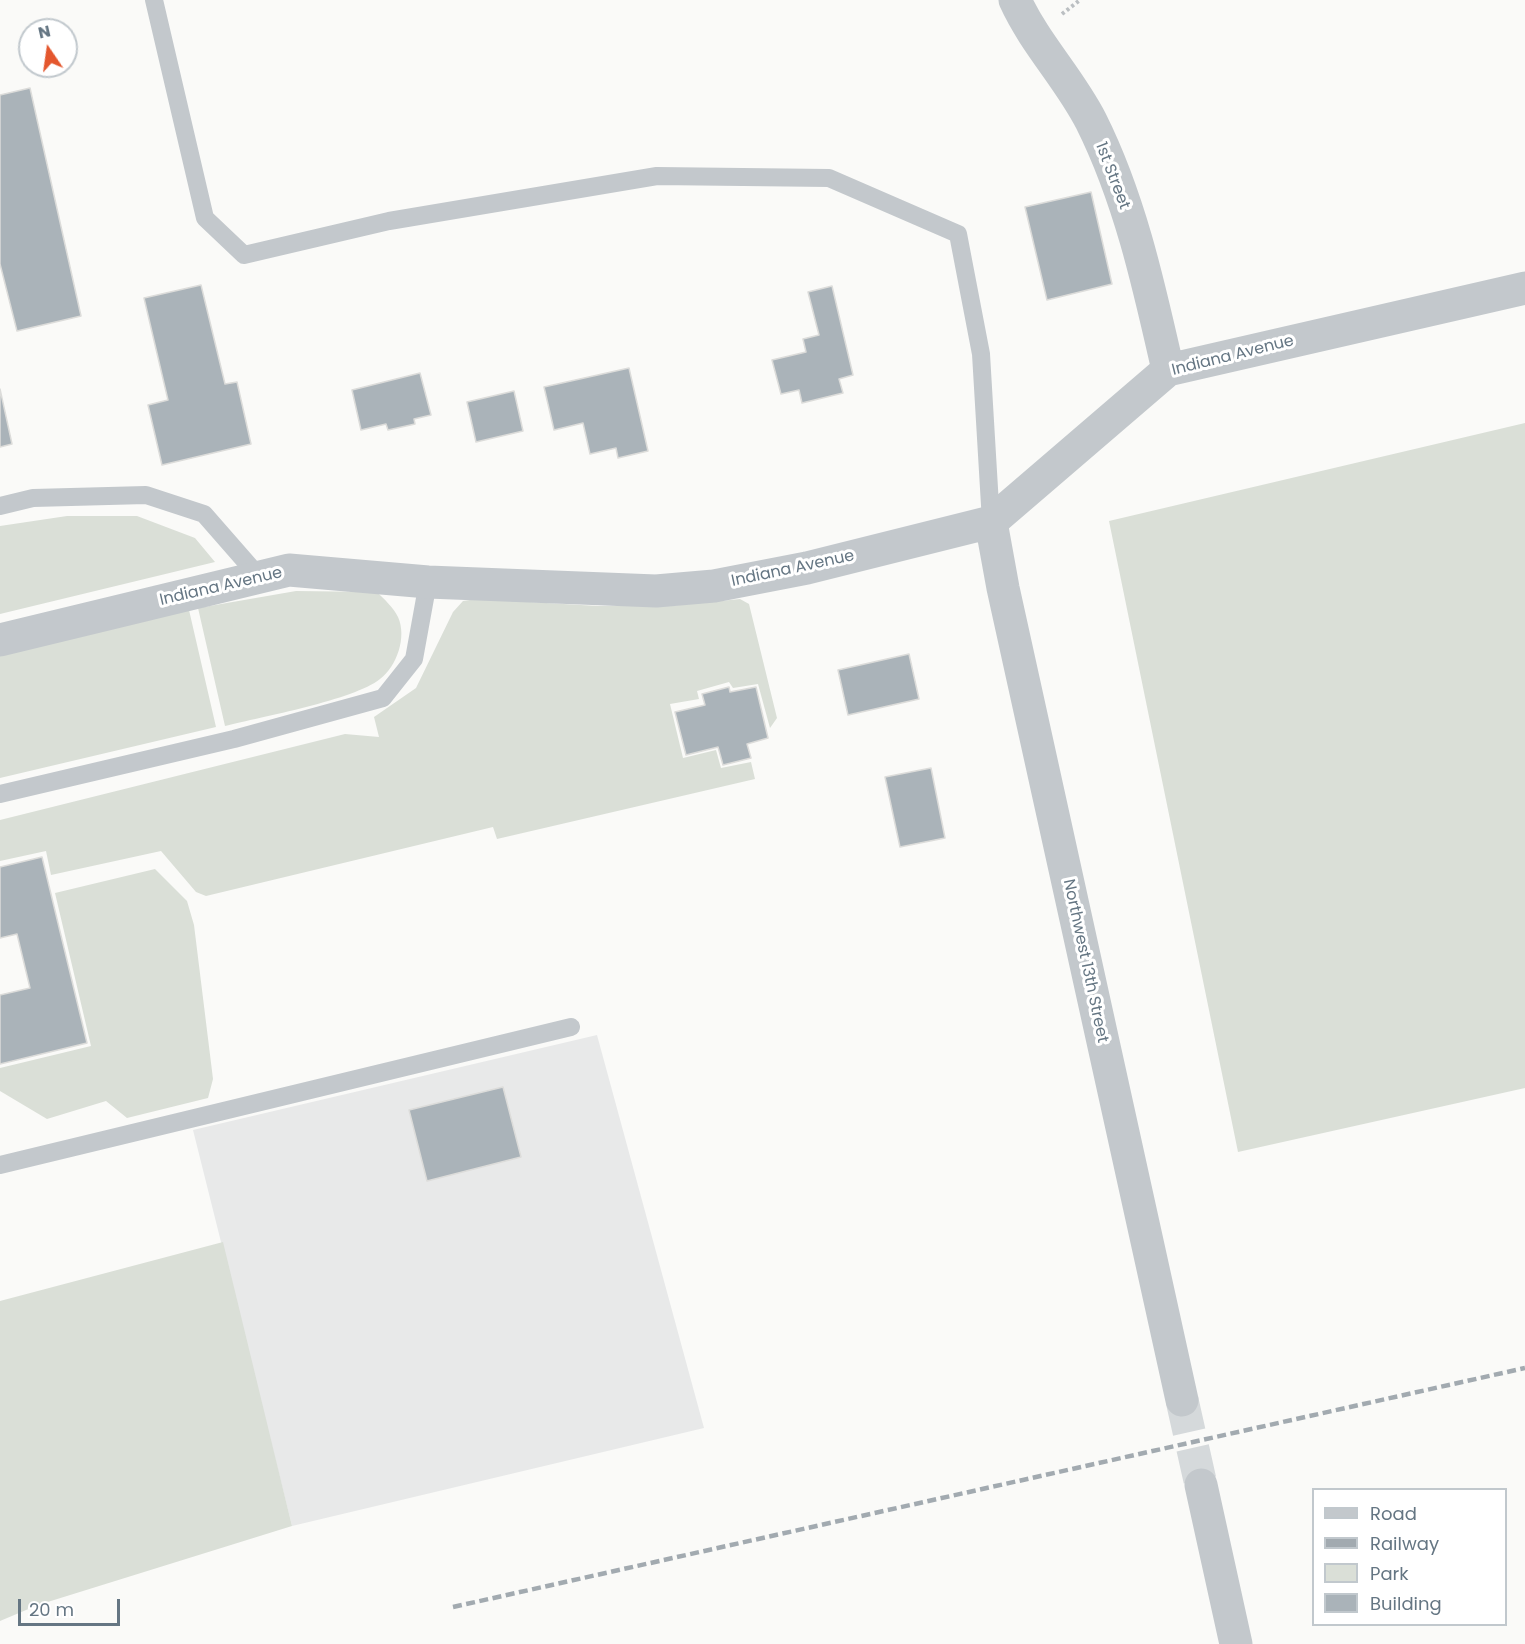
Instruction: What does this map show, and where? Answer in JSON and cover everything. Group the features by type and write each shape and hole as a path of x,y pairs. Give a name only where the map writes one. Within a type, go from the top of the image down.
{"street":[{"name":"1st Street","path":"1015,0 1033,36 1090,119 1116,179 1149,284 1168,370"},
{"name":"Indiana Avenue","path":"0,640 289,570 428,582 656,591 714,586 807,568 991,522 1168,370 1525,288"},
{"name":"Northwest 13th Street","path":"991,522 1003,588 1182,1400"},
{"path":"1200,1485 1236,1644"}],"lane":[{"path":"154,0 205,218 244,255 389,221 657,177 829,178 958,234 981,354 991,522"},
{"path":"0,506 33,498 146,495 204,514 260,578"},
{"path":"0,794 234,739 383,698 414,660 428,582"},
{"path":"0,1165 571,1027"}],"shaded area":[{"path":"597,1035 704,1428 292,1526 193,1130"}],"green space":[{"path":"1525,423 1525,1088 1238,1152 1109,521"},
{"path":"67,516 137,516 195,538 215,562 0,614 0,526"},
{"path":"296,591 377,592 394,610 401,625 401,642 396,659 380,679 350,694 225,726 198,608"},
{"path":"477,599 598,606 670,606 740,599 749,604 777,718 770,728 758,684 733,688 729,682 697,691 699,699 670,704 683,758 716,750 721,768 751,762 755,779 497,839 493,827 206,896 196,892 161,851 51,875 46,851 0,861 0,820 345,734 379,737 374,717 416,688 453,612 463,601"},
{"path":"189,610 216,727 0,778 0,656"},
{"path":"155,869 187,901 194,925 213,1079 208,1098 127,1118 106,1101 47,1119 0,1091 0,1068 91,1046 55,893"},
{"path":"223,1242 292,1526 38,1605 0,1621 0,1301"}],"building":[{"path":"30,88 81,316 17,331 0,264 0,95"},
{"path":"1091,192 1112,284 1047,300 1025,207"},
{"path":"201,285 225,384 237,382 251,444 162,465 148,405 168,400 144,298"},
{"path":"832,286 853,375 839,379 843,393 802,403 799,390 781,394 772,360 806,352 803,339 819,335 808,292"},
{"path":"629,368 648,451 618,458 616,448 590,454 583,423 554,430 544,387"},
{"path":"420,373 431,415 414,419 415,424 388,430 386,424 361,430 352,390"},
{"path":"0,389 12,444 0,447"},
{"path":"514,391 523,431 476,442 467,402"},
{"path":"909,654 919,699 848,715 838,670"},
{"path":"729,687 730,692 756,687 768,738 747,744 751,758 723,765 718,747 686,755 675,712 705,705 702,694"},
{"path":"931,768 945,838 900,847 885,777"},
{"path":"42,857 87,1043 0,1064 0,995 30,988 17,934 0,938 0,867"},
{"path":"503,1087 521,1157 427,1181 409,1110"}],"tunnel":[{"path":"1182,1400 1201,1485"}],"railway":[{"path":"453,1607 1525,1368"}]}
